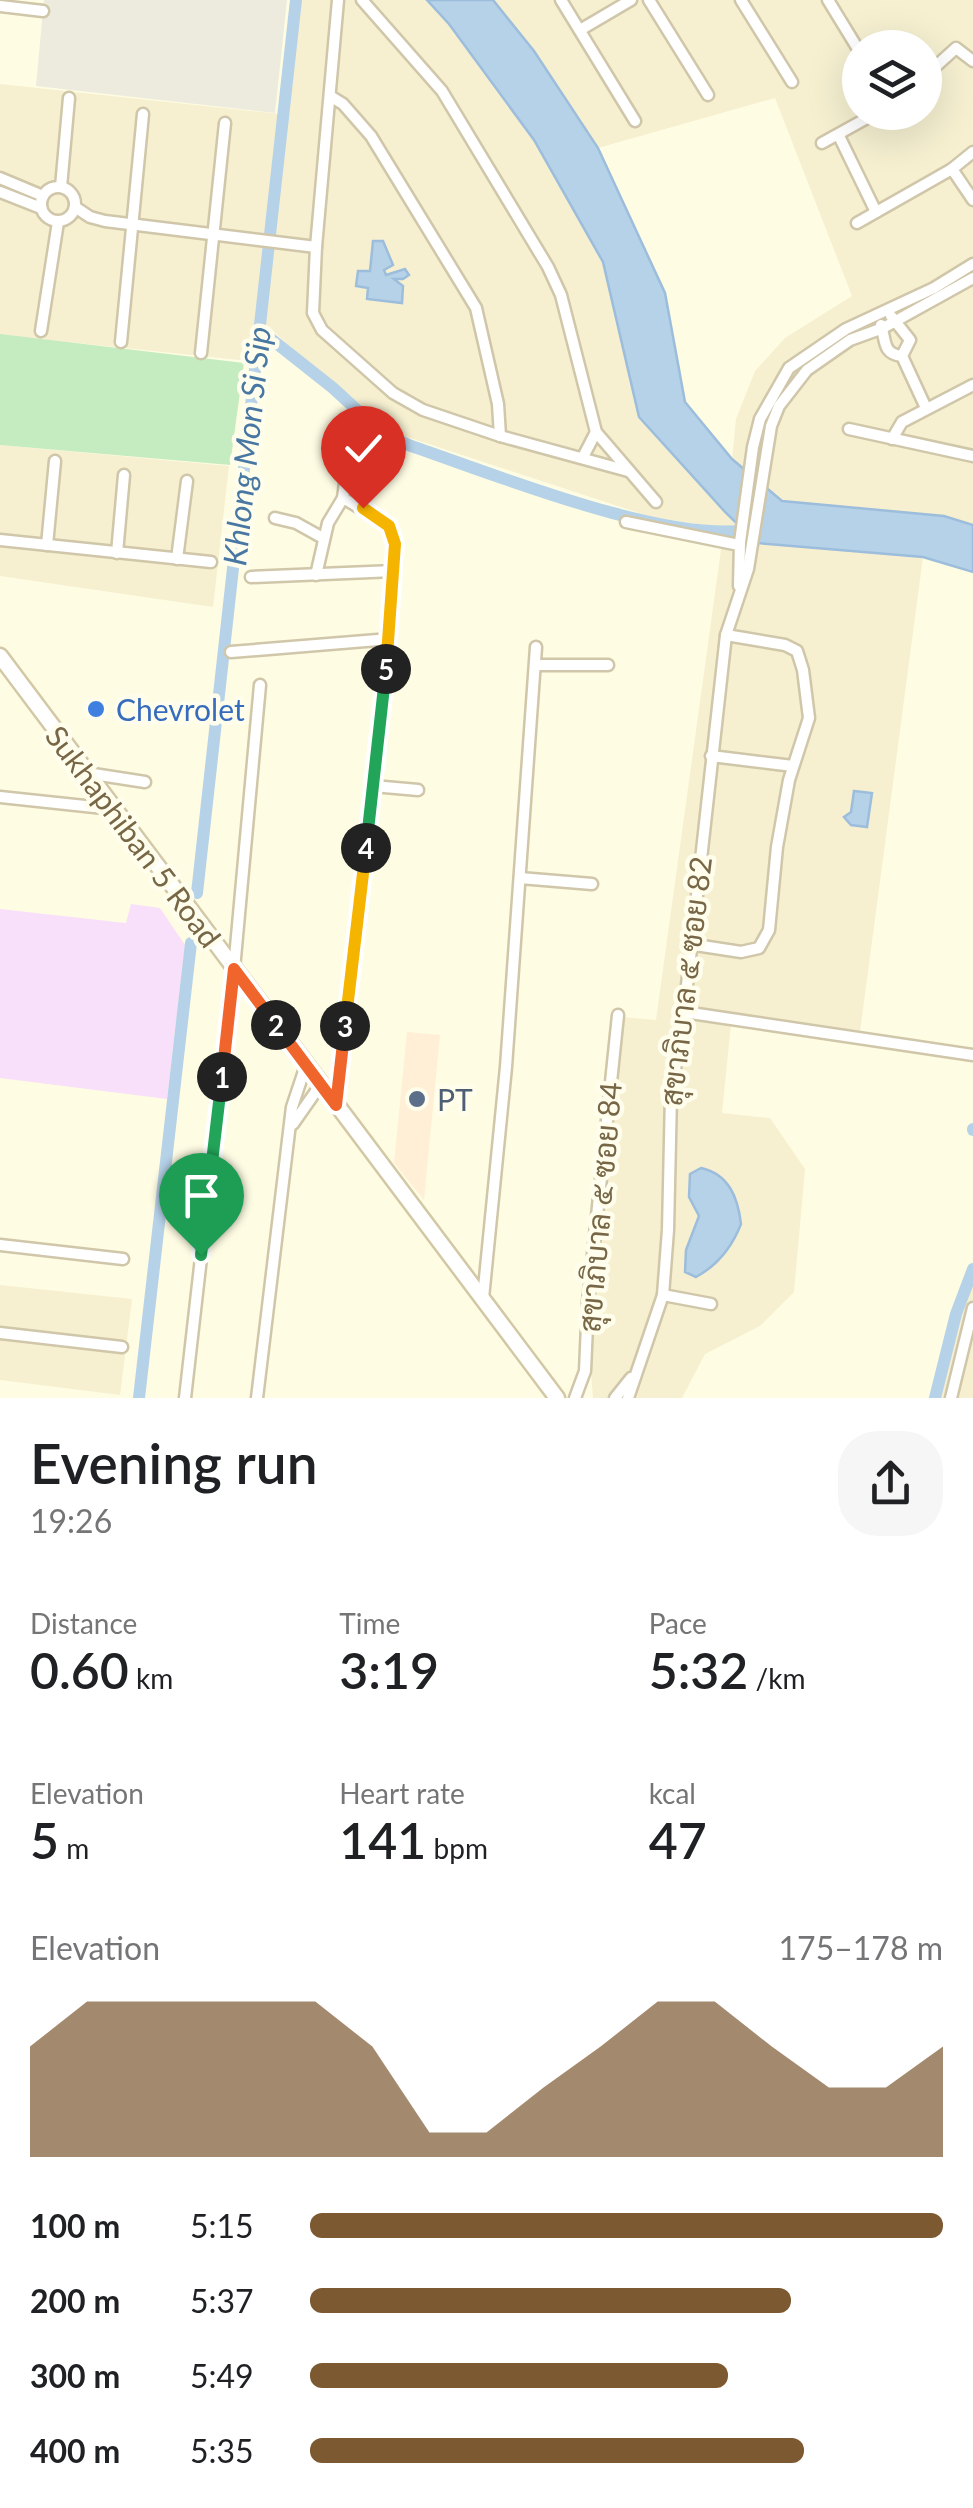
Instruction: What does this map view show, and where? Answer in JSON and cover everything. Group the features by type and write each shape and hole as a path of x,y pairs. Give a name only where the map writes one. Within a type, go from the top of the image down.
{"main road":[{"name":"Sukhaphiban 5 Road","path":"0,656 551,1395"}],"street":[{"path":"338,0 316,246 313,313 322,330 408,404 500,436 628,471"},
{"path":"362,0 442,91 556,282 596,432 656,502"},
{"path":"561,0 635,121"},
{"path":"580,30 631,0"},
{"path":"648,0 708,94"},
{"path":"741,0 792,82"},
{"path":"828,0 846,30"},
{"path":"0,6 43,11"},
{"path":"942,61 966,38"},
{"path":"956,48 973,61"},
{"path":"330,96 343,104 371,136 476,308 498,404 500,436"},
{"path":"61,187 69,98"},
{"path":"121,342 143,114"},
{"path":"200,353 225,123"},
{"path":"822,143 849,130"},
{"path":"839,136 876,212"},
{"path":"857,223 952,169 973,152"},
{"path":"952,169 973,200"},
{"path":"0,178 42,202"},
{"path":"75,207 66,220 58,222 44,215 42,202 47,190 61,187 72,194 75,207 90,218 316,246"},
{"path":"0,192 42,202"},
{"path":"41,331 58,222"},
{"name":"สุขาภิบาล ๕ ซอย 82","path":"740,588 740,544 753,447 770,398 789,368 846,329 934,288 973,264"},
{"name":"สุขาภิบาล ๕ ซอย 82","path":"626,1396 662,1295 668,1230 671,1095 684,1012 726,635 752,547 767,452 779,406 807,370 850,340 888,325 973,278"},
{"path":"888,309 885,347 892,355 902,356"},
{"path":"876,315 910,340 902,356"},
{"path":"902,356 926,408"},
{"path":"892,438 902,422 973,385"},
{"path":"849,429 973,456"},
{"path":"583,457 596,432"},
{"path":"46,545 55,461"},
{"path":"316,574 323,538 356,466"},
{"path":"117,552 124,475"},
{"path":"177,559 187,482"},
{"path":"336,1105 390,639 395,544 389,526 343,498"},
{"path":"274,518 296,523 323,538"},
{"path":"626,522 740,544"},
{"path":"0,540 211,562"},
{"path":"251,577 394,571"},
{"path":"690,944 741,952 759,948 764,940 769,930 777,847 793,766 809,718 797,652 785,645 726,635"},
{"path":"231,652 390,639"},
{"path":"483,1299 506,1066 536,647"},
{"path":"536,665 608,664"},
{"path":"184,1398 234,969 260,685"},
{"path":"712,756 793,766"},
{"path":"86,773 145,782"},
{"path":"373,786 418,790"},
{"path":"0,797 113,809"},
{"path":"520,878 592,884"},
{"path":"684,1012 973,1055"},
{"name":"สุขาภิบาล ๕ ซอย 84","path":"575,1398 585,1372 590,1284 618,1016"},
{"path":"257,1398 294,1096 306,1066"},
{"path":"291,1130 322,1084"},
{"path":"0,1245 123,1259"},
{"path":"662,1295 711,1304"},
{"path":"950,1398 973,1308"},
{"path":"0,1333 122,1347"}],"shaded area":[{"path":"44,0 287,0 275,113 36,86"},
{"path":"301,0 427,0 449,24 534,140 603,262 639,417 757,543 923,557 860,1032 732,1014 722,1113 770,1118 805,1169 794,1292 760,1326 705,1354 682,1398 593,1398 588,1335 621,1017 656,1020 724,528 651,517 383,429 256,316 249,361 0,335 0,84 289,115"},
{"path":"493,0 973,0 973,525 944,516 782,501 732,459 736,419 755,371 785,338 852,296 775,98 598,148 534,51"},
{"path":"0,445 229,466 213,607 0,576"},
{"path":"131,904 160,908 185,945 167,1099 0,1078 0,909 126,923"},
{"name":"PT","path":"407,1032 440,1035 424,1200 394,1163"},
{"path":"973,1279 973,1398 939,1398 960,1315"},
{"path":"0,1285 132,1299 120,1395 0,1380"}],"green space":[{"path":"0,334 244,363 230,465 0,445"}],"water":[{"path":"427,0 493,0 534,51 598,148 665,293 685,402 732,459 782,501 944,516 973,525 973,572 923,557 757,543 726,513 639,417 603,262 534,140"},
{"path":"373,241 383,241 393,265 384,270 386,275 405,269 409,275 394,279 403,286 402,303 367,299 368,288 356,286 358,271 370,271"},
{"path":"854,791 872,793 867,827 851,825 844,817 851,812"},
{"path":"701,1168 719,1176 730,1188 741,1224 723,1255 696,1277 685,1272 686,1250 699,1216 689,1197 690,1174"}],"waterway":[{"name":"Khlong Mon Si Sip","path":"197,893 296,0"},
{"path":"261,331 382,433 411,446 627,517 714,531 750,530"},
{"name":"Khlong Mon Si Sip","path":"139,1398 191,943"},
{"path":"935,1398 956,1314 973,1269"}],"place":[{"name":"Chevrolet","path":"96,709"},
{"name":"PT","path":"417,1099"}],"route":[{"path":"201,1255 234,969 336,1105 396,558 389,526 363,508"}]}
